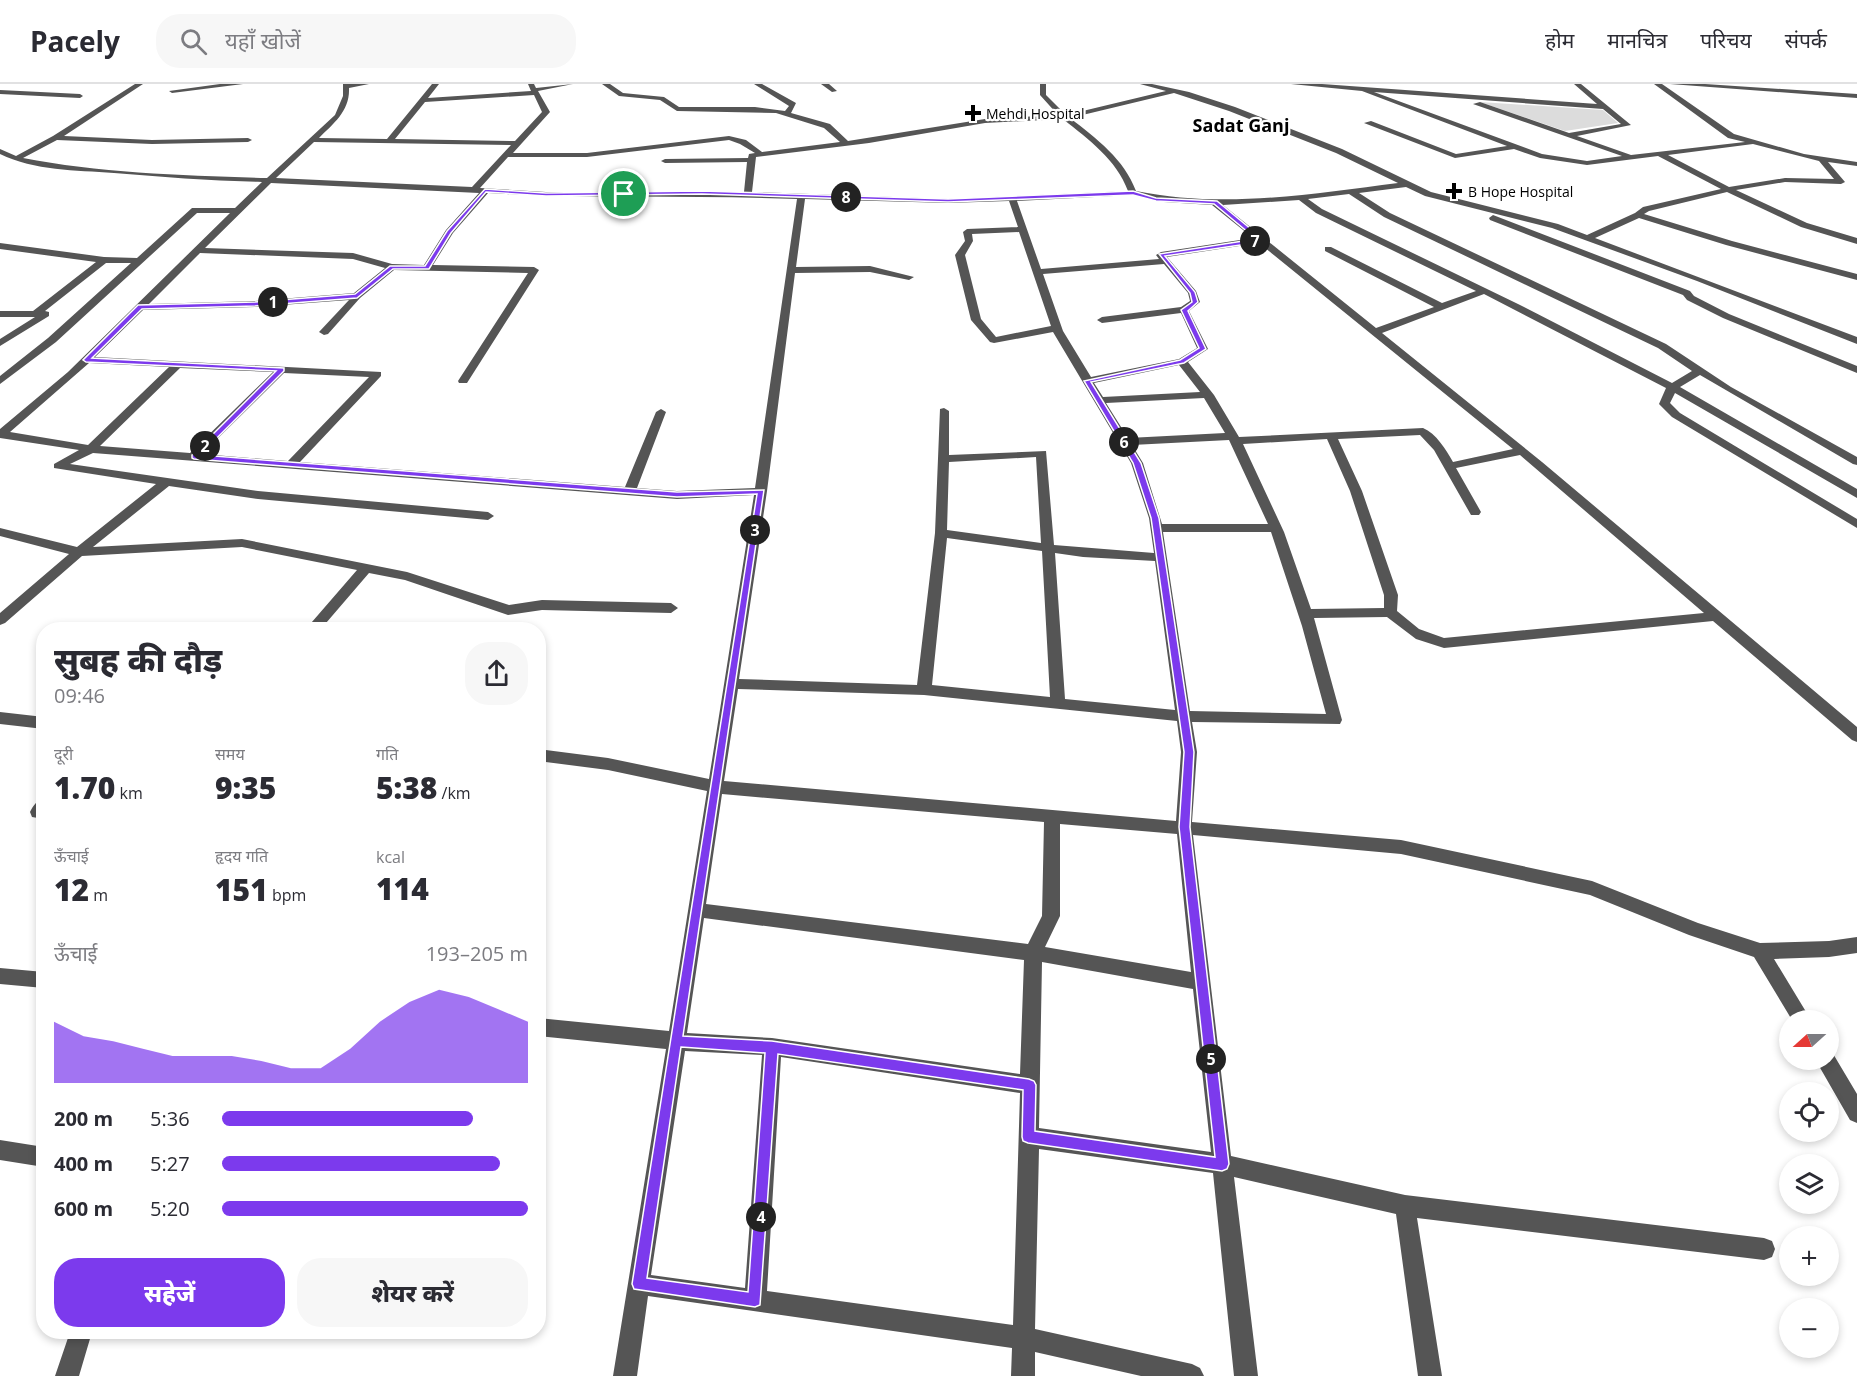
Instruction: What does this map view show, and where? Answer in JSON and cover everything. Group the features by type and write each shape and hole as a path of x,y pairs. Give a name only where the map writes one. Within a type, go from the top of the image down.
{"street":[{"path":"0,92 10,84"},
{"path":"16,159 57,138 140,84"},
{"path":"172,91 193,86 240,84"},
{"path":"1,434 86,360 269,180 338,116 346,96 346,85 366,84"},
{"path":"389,141 436,84"},
{"path":"424,100 570,84"},
{"path":"605,84 621,94 662,98 677,109 755,109 786,114 827,126 845,142"},
{"path":"757,84 793,105 786,114"},
{"path":"824,84 834,91"},
{"path":"1043,84 1043,95 1111,157 1129,180 1133,193"},
{"path":"1143,84 1232,109 1339,151 1428,194 1555,226 1857,341"},
{"path":"1294,84 1605,107"},
{"path":"1566,135 1627,125 1578,84"},
{"path":"1657,84 1731,136 1822,160 1857,164"},
{"path":"1673,84 1857,96"},
{"path":"474,190 546,112 533,89"},
{"path":"1365,91 1540,156 1587,163 1755,143"},
{"path":"0,92 80,96"},
{"path":"748,195 752,156 985,121 1065,117 1174,92"},
{"path":"1460,98 1633,158"},
{"path":"1368,123 1455,156 1514,147"},
{"path":"57,138 140,142 248,140"},
{"path":"506,155 587,155 729,138 743,142 761,154"},
{"path":"312,140 517,144"},
{"path":"0,151 16,159 63,166 212,179 546,194 748,195 948,201 1133,193 1156,199 1215,203 1300,197 1408,184"},
{"path":"1659,154 1770,212 1857,241"},
{"path":"665,161 752,160"},
{"path":"1587,238 1638,215 1646,209 1727,189 1785,180 1841,182 1822,160"},
{"path":"427,268 449,232 485,191"},
{"path":"1350,191 1388,215 1662,346 1698,372 1857,462"},
{"path":"625,1376 761,491 801,196"},
{"path":"1300,197 1319,211 1484,291 1672,387 1857,494"},
{"path":"1011,198 1057,328 1137,463 1156,528 1189,752 1184,827 1246,1376"},
{"path":"1455,202 1687,293 1690,298 1726,316 1857,370"},
{"path":"1215,203 1522,451 1857,736"},
{"path":"0,381 52,340 195,210 237,211"},
{"path":"1638,215 1728,243 1857,277"},
{"path":"1022,229 967,232 969,241 960,255 976,320 994,339 1057,328"},
{"path":"1102,321 1184,310 1195,302 1193,293 1161,255 1261,240"},
{"path":"0,246 104,260 139,261"},
{"path":"1328,249 1442,307"},
{"path":"197,250 353,256 392,267 534,270 463,381"},
{"path":"35,314 104,260"},
{"path":"1038,272 1166,261"},
{"path":"324,332 357,296 392,267"},
{"path":"791,270 870,269 909,277"},
{"path":"1375,332 1484,291"},
{"path":"140,307 255,304 357,296"},
{"path":"1087,381 1182,361 1203,349 1184,310"},
{"path":"0,314 46,314 0,343"},
{"path":"86,360 377,374 292,464"},
{"path":"732,684 924,690 1183,716 1335,720 1307,614 1259,485 1209,395 1182,361"},
{"path":"178,364 91,449 58,466 258,495 488,516"},
{"path":"194,456 281,369"},
{"path":"1698,372 1672,387 1664,404 1669,410 1857,524"},
{"path":"1098,400 1209,395"},
{"path":"924,690 941,533 944,411"},
{"path":"630,491 661,412"},
{"path":"1124,442 1423,431 1439,448 1475,512"},
{"path":"1,434 91,449 677,495 761,491"},
{"path":"1330,436 1356,491 1391,595 1390,612"},
{"path":"1449,465 1522,451"},
{"path":"944,459 1042,453 1058,703"},
{"path":"0,620 166,482"},
{"path":"1156,528 1275,528"},
{"path":"0,532 79,552 242,543 407,576 508,610 542,605 671,608"},
{"path":"941,533 1083,553 1160,557"},
{"path":"319,622 366,568"},
{"path":"1307,614 1390,612 1411,632 1427,641 1444,643 1717,616"},
{"path":"0,718 36,722"},
{"path":"546,756 608,764 716,787 1052,815 1401,848 1592,888 1695,930 1760,951 1829,949 1857,945"},
{"path":"1023,1376 1033,953 1051,916 1052,815"},
{"path":"697,910 1033,953 1203,982"},
{"path":"1760,951 1796,1010"},
{"path":"0,976 36,979"},
{"path":"546,1028 676,1041 772,1047 1029,1085"},
{"path":"755,1300 772,1047"},
{"path":"1832,1070 1857,1113"},
{"path":"1028,1137 1222,1164 1405,1206 1764,1249"},
{"path":"0,1150 36,1156"},
{"path":"1405,1206 1430,1376"},
{"path":"639,1284 1024,1338 1192,1376"},
{"path":"67,1376 79,1339"}],"shaded area":[{"path":"1480,102 1603,110 1618,123 1565,131"}],"place":[{"name":"Mehdi Hospital","path":"973,113"},
{"name":"B Hope Hospital","path":"1454,191"}],"district":[{"name":"Sadat Ganj","path":"1241,125"}],"route":[{"path":"624,194 485,191 449,232 427,268 392,267 357,296 255,304 140,307 86,360 281,369 194,456 417,472 677,495 761,491 676,1041 772,1047 755,1300 639,1284 676,1041 724,1044 772,1047 1029,1085 1028,1137 1222,1164 1184,827 1189,752 1155,518 1137,463 1087,381 1182,361 1203,349 1184,310 1195,302 1193,293 1161,255 1261,240 1215,203 1156,199 1133,193 948,201 702,193 624,194"}]}
